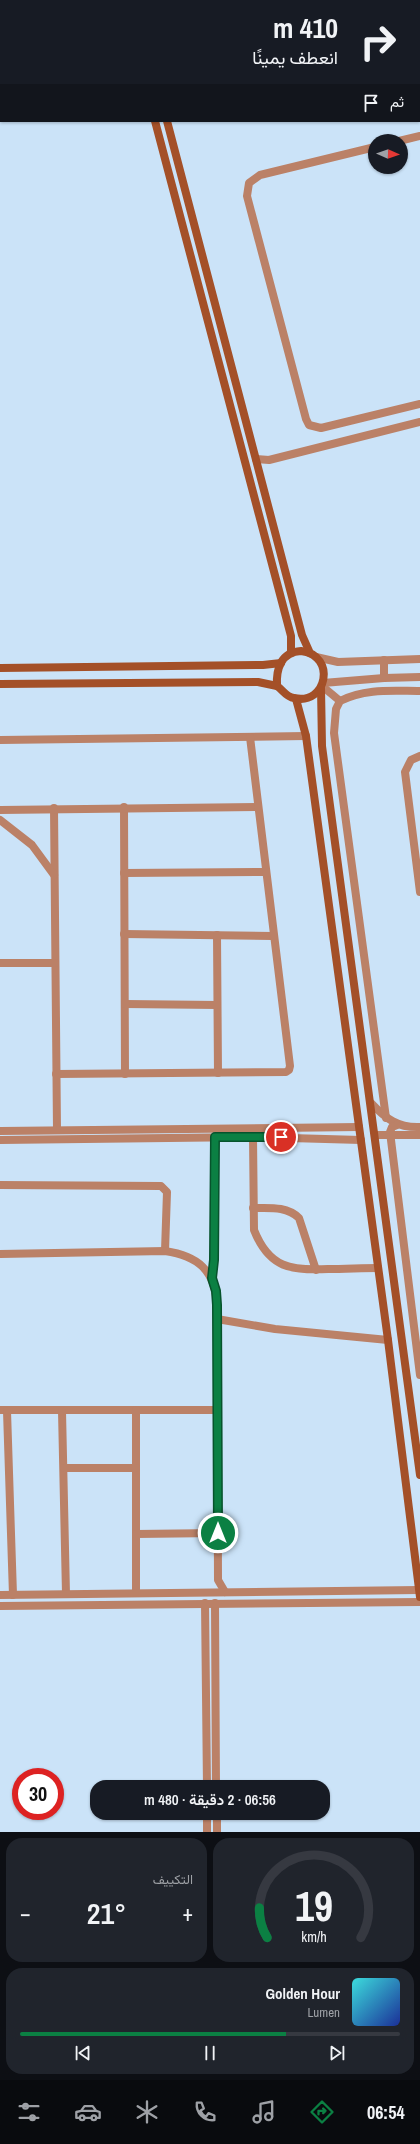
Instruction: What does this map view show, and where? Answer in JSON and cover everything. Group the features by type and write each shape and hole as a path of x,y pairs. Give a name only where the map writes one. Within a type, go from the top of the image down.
{"street":[{"path":"155,122 283,607 291,640 291,653"},
{"path":"167,122 304,641 324,669 322,686 322,746 370,1103 376,1135 420,1475"},
{"path":"408,139 420,136"},
{"path":"368,149 260,175 249,183 247,196 307,422 315,428 321,428 420,404"},
{"path":"215,350 227,347"},
{"path":"256,459 269,460 420,422"},
{"path":"283,607 294,603"},
{"path":"277,686 276,675 281,663 286,656 291,653 301,651 338,662 420,660"},
{"path":"384,660 384,678"},
{"path":"0,668 263,665 281,663"},
{"path":"0,684 258,682 277,686 286,695 296,699 310,697 322,686 384,678 420,677"},
{"path":"322,686 340,701"},
{"path":"386,1118 334,733 336,709 340,701 368,692 420,691"},
{"path":"0,1595 211,1592 420,1593 388,1340 306,736 296,699"},
{"path":"0,740 306,736"},
{"path":"56,1074 286,1072 290,1068 257,807 250,737"},
{"path":"420,756 411,760 405,772 420,892"},
{"path":"0,810 124,807 257,807"},
{"path":"124,807 125,1074"},
{"path":"54,808 57,1130"},
{"path":"0,820 32,845 54,876"},
{"path":"411,820 420,820"},
{"path":"124,873 266,872"},
{"path":"124,934 273,936"},
{"path":"217,936 218,1073"},
{"path":"0,962 55,963"},
{"path":"124,1004 218,1005"},
{"path":"370,1103 386,1118 398,1125 420,1127"},
{"path":"398,1125 390,1130 390,1135 420,1375"},
{"path":"0,1131 323,1128 359,1126"},
{"path":"323,1128 323,1138"},
{"path":"376,1135 420,1135"},
{"path":"212,1278 214,1260 215,1137"},
{"path":"0,1140 253,1137 361,1140"},
{"path":"253,1137 254,1230 259,1244 268,1255 280,1264 293,1269 316,1270 378,1268"},
{"path":"0,1185 161,1186 167,1192 165,1251"},
{"path":"253,1208 283,1209 295,1213 300,1218 316,1270"},
{"path":"0,1254 165,1251 181,1254 194,1259 204,1267 212,1278 216,1291 217,1319 218,1580 225,1592"},
{"path":"217,1319 275,1329 388,1340"},
{"path":"386,1330 401,1329"},
{"path":"136,1410 136,1593"},
{"path":"13,1595 3,1411 217,1410"},
{"path":"62,1411 66,1594"},
{"path":"64,1468 136,1468"},
{"path":"136,1534 218,1533"},
{"path":"211,1592 218,1580"},
{"path":"268,1592 268,1603"},
{"path":"0,1606 420,1602"},
{"path":"205,1603 207,1780"},
{"path":"215,1603 216,1780"},
{"path":"206,1716 216,1716"},
{"path":"207,1820 207,1832"},
{"path":"217,1820 217,1832"}],"route":[{"path":"218,1533 217,1305 216,1291 212,1278 214,1260 215,1137 281,1137"}]}
